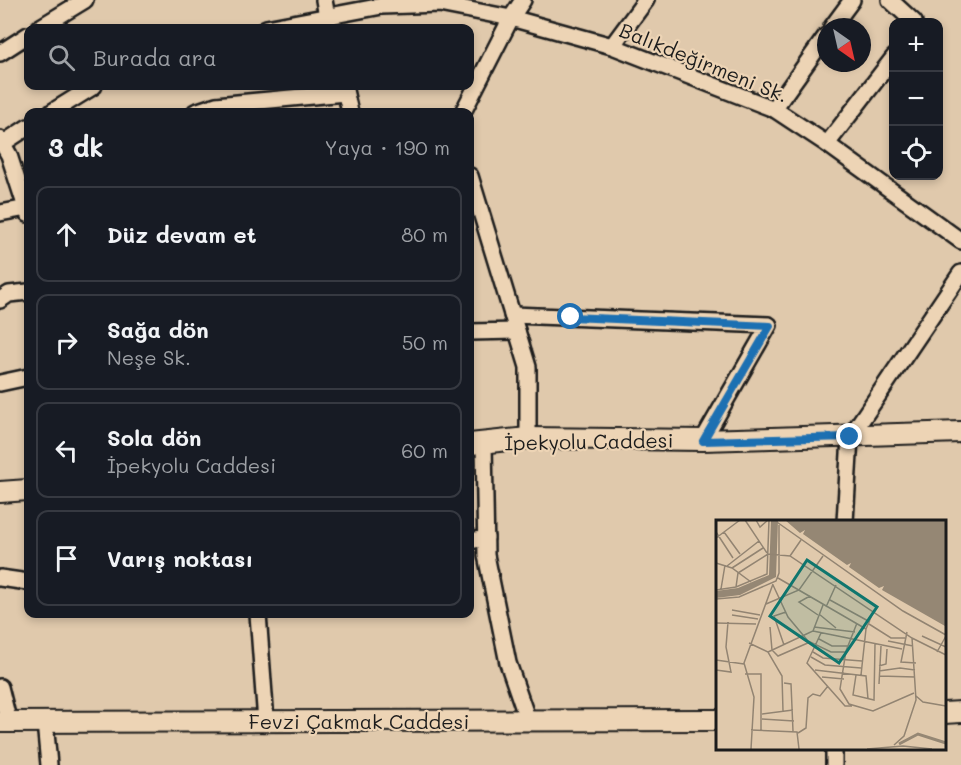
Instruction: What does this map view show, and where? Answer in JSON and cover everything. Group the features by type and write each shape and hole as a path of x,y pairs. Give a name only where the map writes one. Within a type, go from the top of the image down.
{"street":[{"path":"46,24 85,0"},
{"path":"324,0 328,22"},
{"path":"465,108 511,18 523,0"},
{"path":"612,46 646,0"},
{"path":"839,18 852,0"},
{"path":"890,0 910,18"},
{"name":"Balıkdeğirmeni Sk.","path":"307,24 328,22 382,6 415,3 439,4 511,18 612,46 774,109 827,144 961,242"},
{"path":"0,52 24,37"},
{"path":"774,109 817,49"},
{"path":"827,144 889,63"},
{"path":"58,108 88,90"},
{"path":"207,108 336,90"},
{"path":"344,90 349,108"},
{"path":"24,129 1,141 9,155 24,200"},
{"path":"474,189 528,367 528,438"},
{"path":"0,213 24,212"},
{"path":"845,520 850,437 961,273"},
{"path":"0,300 9,294 24,292"},
{"path":"512,315 770,326 703,441"},
{"path":"474,332 517,332"},
{"path":"0,383 24,379"},
{"name":"İpekyolu Caddesi","path":"477,444 528,438 703,441 961,432"},
{"path":"477,444 486,555 508,663 528,721"},
{"path":"0,492 24,490"},
{"path":"474,540 486,538"},
{"path":"0,578 24,581"},
{"path":"258,618 266,722"},
{"path":"0,687 4,722"},
{"path":"946,713 961,712"},
{"name":"Fevzi Çakmak Caddesi","path":"4,722 716,720"},
{"path":"45,722 49,765"}],"route":[{"path":"571,317 770,326 703,441 850,437"}]}
